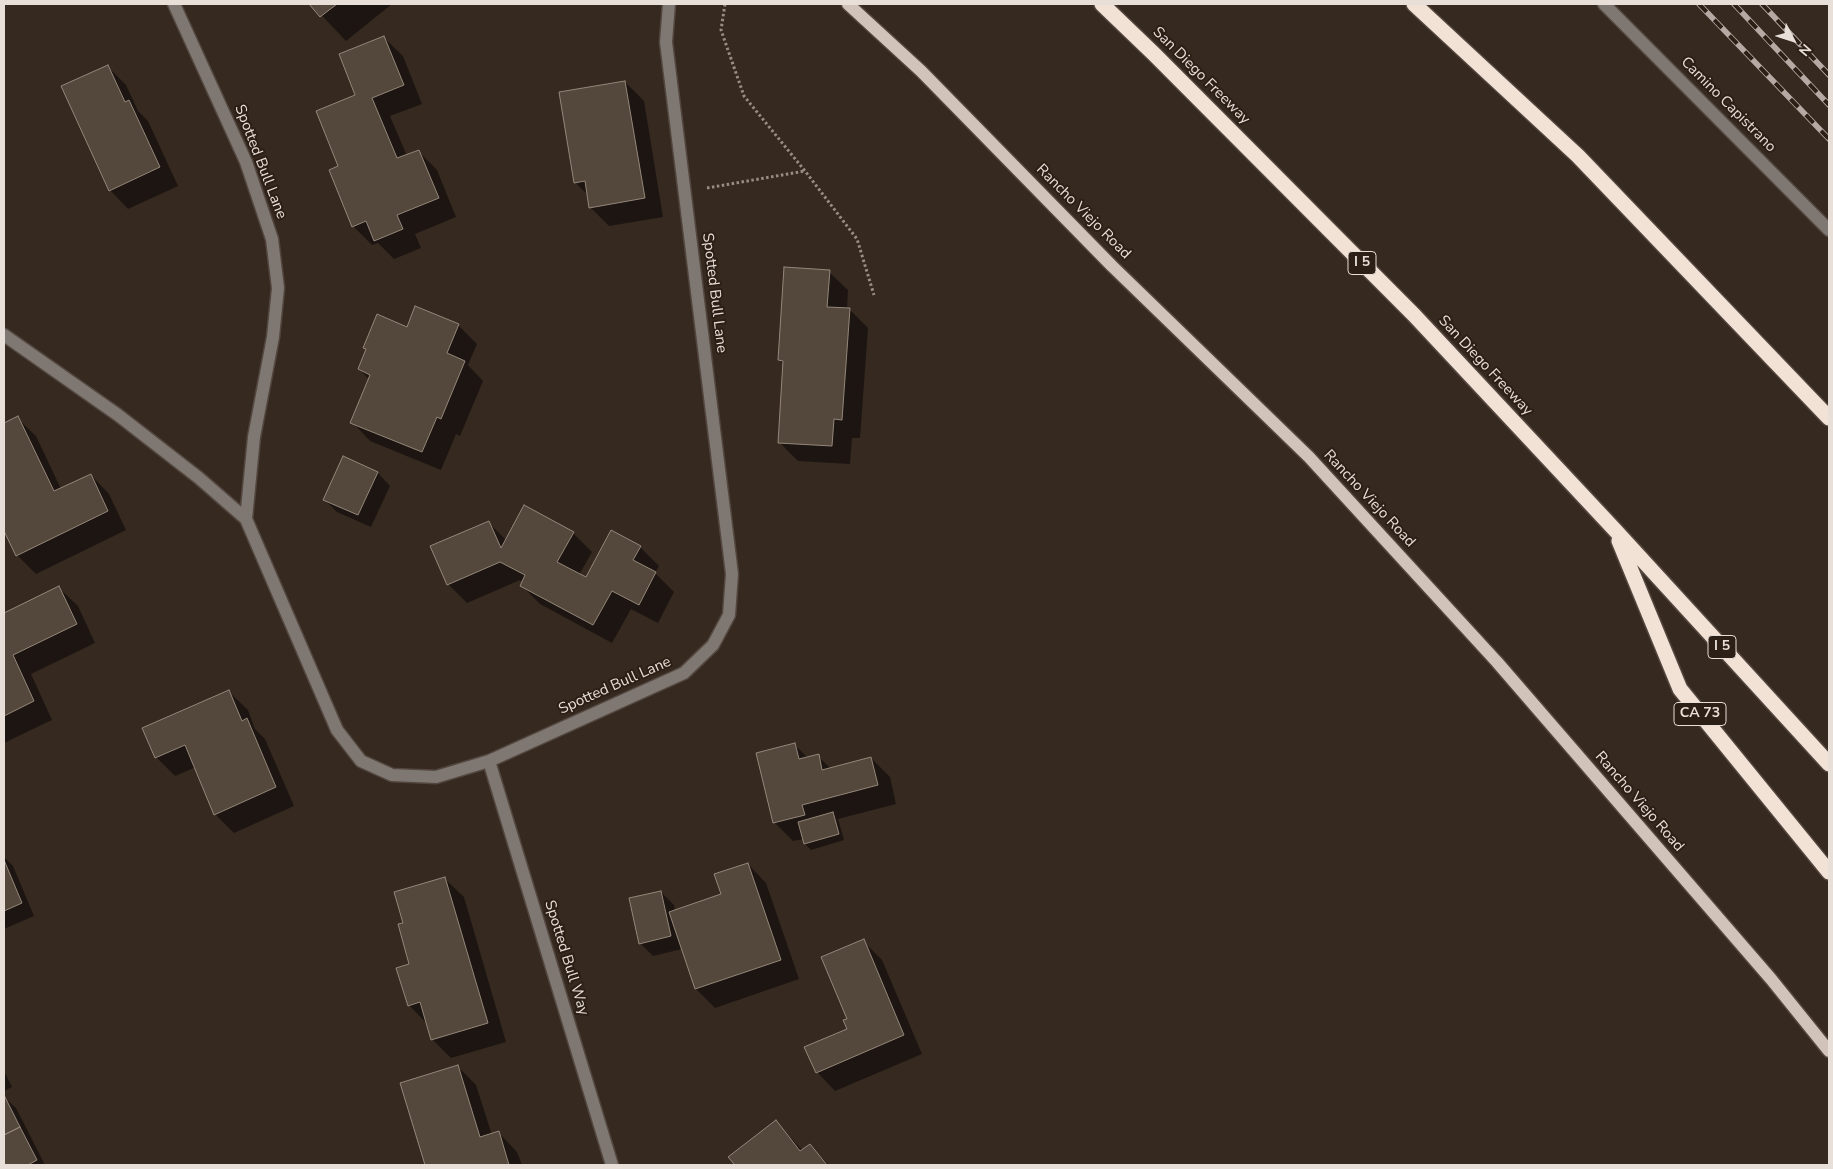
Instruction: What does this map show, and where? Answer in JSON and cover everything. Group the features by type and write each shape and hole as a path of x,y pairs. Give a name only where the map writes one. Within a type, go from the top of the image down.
{"highway":[{"name":"San Diego Freeway","path":"1102,4 1414,315 1615,530 1829,764"},
{"path":"1414,4 1578,156 1829,418"},
{"name":"CA 73","path":"1615,530 1680,690 1829,872"}],"main road":[{"name":"Rancho Viejo Road","path":"848,4 921,71 1112,266 1309,457 1497,662 1771,978 1829,1051"}],"street":[{"name":"Spotted Bull Lane","path":"174,4 246,162 272,239 278,288 273,337 254,437 246,519"},
{"name":"Spotted Bull Lane","path":"4,335 118,414 199,478 246,519 337,730 361,761 392,775 436,777 489,761 684,673 713,645 728,615 732,574 666,42 669,4"},
{"name":"Camino Capistrano","path":"1604,4 1829,230"},
{"name":"Spotted Bull Way","path":"489,761 612,1165"}],"path":[{"path":"725,4 721,30 744,96 857,239 874,295"},
{"path":"685,192 805,171"}],"building":[{"path":"309,4 337,4 320,17"},
{"path":"384,36 404,85 372,98 397,158 419,150 439,198 397,215 403,229 374,241 366,221 352,227 329,170 338,166 316,111 355,95 339,54"},
{"path":"108,65 125,102 129,100 160,167 109,191 61,86"},
{"path":"625,81 645,198 589,208 585,181 574,183 559,92"},
{"path":"784,267 830,270 827,307 850,308 842,420 834,419 832,446 778,443 783,361 778,360"},
{"path":"415,306 459,324 447,353 465,361 441,419 437,417 422,452 350,423 370,375 358,369 366,349 363,348 377,314 407,327"},
{"path":"18,416 54,491 91,474 108,511 16,556 4,531 4,423"},
{"path":"343,456 378,472 358,515 323,500"},
{"path":"524,505 574,532 557,562 586,577 611,530 641,546 633,560 656,572 639,605 612,591 593,625 520,586 525,575 500,562 447,585 430,546 489,521 501,548"},
{"path":"59,586 77,624 13,655 34,701 4,716 4,613"},
{"path":"229,690 242,721 247,718 276,787 214,815 185,745 155,758 142,728"},
{"path":"795,743 799,759 819,754 822,770 871,757 878,785 802,805 805,815 773,823 756,753"},
{"path":"833,812 839,834 804,844 798,822"},
{"path":"4,860 22,903 4,911"},
{"path":"748,863 781,960 695,989 669,912 721,894 714,874"},
{"path":"445,877 488,1023 431,1040 420,1002 408,1006 396,968 409,964 398,924 403,923 394,892"},
{"path":"661,891 671,936 639,944 629,898"},
{"path":"864,939 904,1035 816,1073 804,1047 847,1029 843,1020 847,1019 821,957"},
{"path":"458,1065 480,1137 499,1131 509,1165 425,1165 400,1083"},
{"path":"4,1095 20,1127 4,1135"},
{"path":"776,1120 800,1151 810,1144 827,1165 735,1165 728,1157"},
{"path":"20,1127 37,1160 28,1165 4,1165 4,1135"}],"railway":[{"path":"1699,4 1829,139"},
{"path":"1734,4 1829,105"},
{"path":"1762,4 1829,75"}]}
